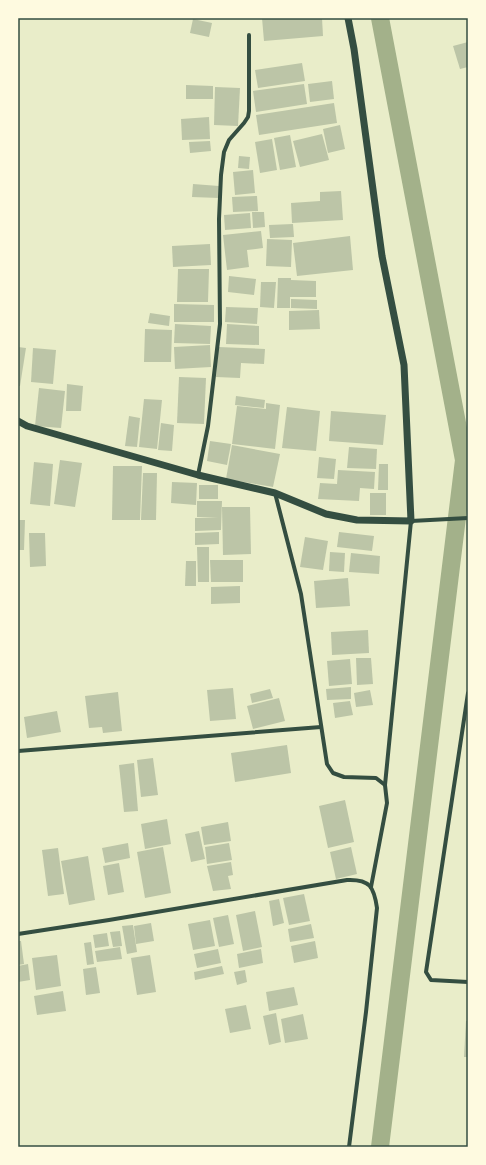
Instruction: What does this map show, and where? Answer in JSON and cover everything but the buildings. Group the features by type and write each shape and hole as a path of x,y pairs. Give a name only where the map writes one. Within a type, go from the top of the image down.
{"street":[{"path":"348,18 354,49 382,256 404,365 411,521 385,785 387,803 371,887"},
{"path":"198,475 208,426 220,324 219,219 221,175 224,152 228,140 248,117 249,36"},
{"path":"18,421 27,426 198,475 275,493 326,514 357,520 429,521 468,518"},
{"path":"275,493 301,594 327,764 333,773 344,777 376,778 385,785"},
{"path":"468,693 426,972 431,980 468,982"},
{"path":"18,751 321,727"},
{"path":"18,934 346,880 358,879 371,887 375,894 377,908 366,1012 349,1146"}],"waterway":[{"path":"380,18 464,460 380,1147"}]}
